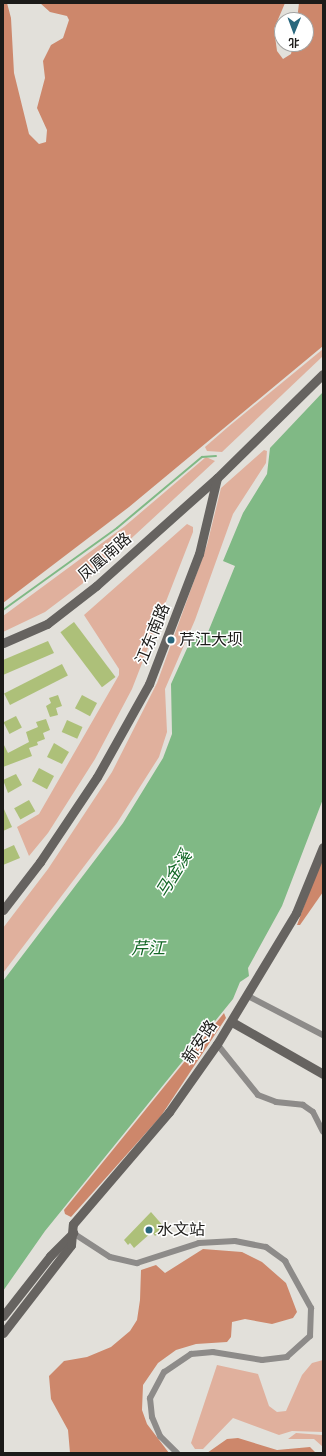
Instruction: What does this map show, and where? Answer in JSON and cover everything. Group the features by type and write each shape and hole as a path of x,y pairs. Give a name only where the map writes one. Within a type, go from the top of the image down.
{"main road":[{"path":"217,478 323,374"},
{"name":"凤凰南路","path":"3,643 47,624 96,586 217,478"},
{"name":"江东南路","path":"3,910 40,862 97,777 149,684 199,554 217,478"},
{"name":"新安路","path":"3,1333 71,1246 73,1224 169,1112 232,1022 296,913 323,847"},
{"path":"232,1022 323,1074"},
{"name":"新安路","path":"3,1316 50,1256 73,1233"}],"street":[{"path":"248,996 323,1036"},
{"path":"217,1044 258,1095 276,1102 302,1105 312,1112 323,1132"},
{"path":"73,1233 110,1257 137,1263 199,1243 235,1241 266,1247 285,1261 311,1308 310,1336 287,1357 262,1360 213,1352 191,1354 164,1372 150,1398 152,1417 160,1436 177,1453"}],"shaded area":[{"path":"3,3 7,3 11,18 14,73 29,134 39,144 46,142 47,130 37,108 45,78 43,61 51,45 63,38 69,20 67,16 50,12 40,3 285,3 281,12 274,12 274,52 278,52 283,59 291,54 291,52 314,52 314,12 298,12 299,3 323,3 323,346 129,507 3,603"},
{"path":"323,349 323,356 222,452 207,451 205,447"},
{"path":"264,450 267,451 266,463 233,514 195,620 165,689 167,732 159,757 117,823 3,973 3,928 48,869 112,772 157,683 207,545 221,488"},
{"path":"206,457 215,461 82,584 45,612 3,632 3,616 125,526"},
{"path":"187,524 193,527 193,532 132,689 95,759 48,833 29,856 17,827 39,814 119,675 119,669 84,615"},
{"path":"323,855 323,892 300,925 297,925"},
{"path":"224,1013 226,1018 161,1116 71,1217 65,1214 64,1210"},
{"path":"203,1249 242,1252 262,1262 286,1283 297,1312 293,1318 272,1324 245,1319 232,1322 231,1337 227,1342 196,1344 176,1350 158,1363 143,1385 142,1410 147,1424 169,1453 70,1453 68,1430 51,1399 49,1376 64,1361 87,1357 111,1347 130,1331 137,1320 140,1300 141,1270 156,1265 165,1273"},
{"path":"323,1360 323,1432 292,1431 279,1435 233,1418 203,1449 195,1449 191,1443 217,1365 258,1374 269,1406 277,1412 286,1411 302,1375 312,1363"},
{"path":"296,1433 322,1435 323,1447 314,1439 288,1439"},
{"path":"238,1438 277,1450 310,1447 316,1453 207,1453 227,1439"}],"water":[{"name":"芹江","path":"323,392 323,799 282,906 248,968 249,976 240,982 233,999 45,1231 3,1291 3,981 123,823 163,758 172,734 171,684 194,633 206,637 235,566 223,561 243,513 267,474 270,448"}],"building":[{"path":"74,622 116,677 102,687 60,632"},
{"path":"48,641 54,653 3,675 3,660"},
{"path":"62,664 68,676 10,705 4,694"},
{"path":"58,695 62,706 56,708 58,715 50,717 46,706 51,703 49,698"},
{"path":"82,695 97,703 90,716 75,708"},
{"path":"16,716 22,728 9,734 4,722"},
{"path":"46,719 50,730 43,733 45,739 37,742 38,745 29,748 32,756 3,767 3,743 8,753 29,742 26,732 38,727 36,722"},
{"path":"67,720 83,727 77,739 62,732"},
{"path":"54,743 69,752 62,764 47,757"},
{"path":"39,768 54,776 47,789 32,781"},
{"path":"16,774 22,785 8,793 3,780"},
{"path":"29,800 35,811 20,820 14,808"},
{"path":"3,807 12,827 3,831"},
{"path":"14,845 20,858 3,865 3,850"},
{"name":"水文站","path":"151,1212 165,1228 155,1236 152,1232 134,1248 130,1243 128,1245 124,1240"}],"waterway":[{"path":"3,610 117,528 202,457 216,456"}],"place":[{"name":"芹江大坝","path":"171,640"},
{"name":"水文站","path":"149,1230"}],"water label":[{"name":"马金溪","path":"174,874"}]}
